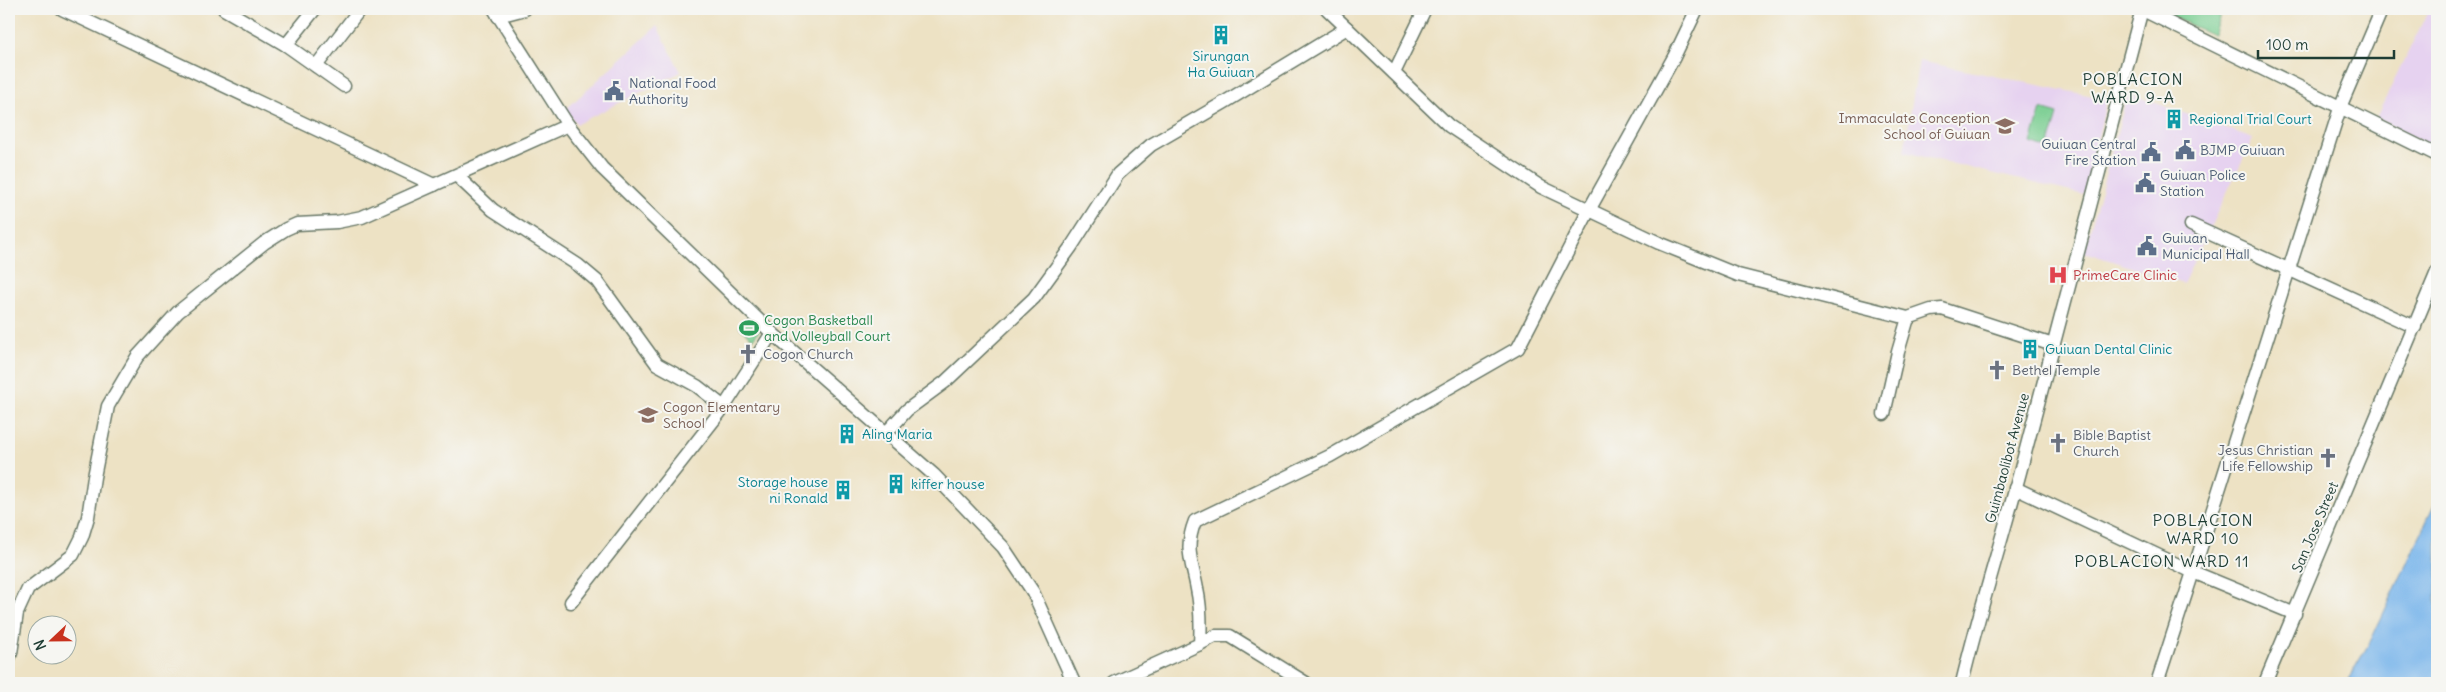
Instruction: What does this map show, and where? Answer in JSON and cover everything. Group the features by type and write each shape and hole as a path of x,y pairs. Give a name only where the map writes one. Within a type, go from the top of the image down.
{"street":[{"path":"62,9 434,185"},
{"path":"224,9 286,45 344,86"},
{"path":"286,45 315,9"},
{"path":"316,66 360,9"},
{"path":"525,9 496,12 568,125 602,168 772,333 887,432 970,510 1003,547 1033,592 1074,683"},
{"path":"1327,9 1449,126 1542,187 1659,243 1738,275 1908,318 1931,310 1942,309 2053,345"},
{"path":"1394,73 1425,9"},
{"path":"1200,644 1201,625 1198,590 1188,552 1189,537 1195,521 1330,456 1518,348 1589,210 1674,57 1697,9"},
{"path":"2142,9 2340,105 2437,155"},
{"name":"Guimbaolibot Avenue","path":"1962,683 1976,624 2015,488 2142,9"},
{"path":"2156,683 2289,271 2340,105 2382,9"},
{"path":"887,432 908,410 945,382 1034,298 1071,247 1118,174 1151,145 1347,28"},
{"path":"9,658 12,653 17,613 28,590 73,555 82,537 88,517 108,406 137,357 178,312 264,243 286,229 297,224 337,222 362,217 568,125"},
{"path":"457,176 493,210 578,265 597,281 657,364 697,386 724,407"},
{"path":"2191,225 2414,327"},
{"name":"San Jose Street","path":"2265,683 2437,272"},
{"path":"1884,414 1908,318"},
{"path":"571,602 724,407 772,333"},
{"path":"2015,488 2193,572 2295,614"},
{"path":"1201,625 1215,636"},
{"path":"1114,683 1215,636 1230,636 1306,683"}],"shaded area":[{"path":"2429,9 2437,9 2437,149 2376,118"},
{"name":"National Food Authority","path":"657,26 681,72 577,124 565,110"},
{"name":"Immaculate Conception School of Guiuan","path":"1919,61 2107,99 2084,195 1904,152"},
{"path":"2128,93 2253,138 2183,284 2084,252"}],"green space":[{"path":"2155,9 2223,9 2213,35"},
{"path":"2041,109 2058,114 2048,149 2031,143"},
{"name":"Cogon Basketball and Volleyball Court","path":"746,318 760,330 753,339 739,327"}],"water":[{"path":"2437,499 2437,683 2346,683 2371,640"}],"place":[{"name":"Sirungan Ha Guiuan","path":"1221,35"},
{"name":"National Food Authority","path":"614,91"},
{"name":"Regional Trial Court","path":"2174,119"},
{"name":"Immaculate Conception School of Guiuan","path":"2005,126"},
{"name":"BJMP Guiuan","path":"2185,150"},
{"name":"Guiuan Central Fire Station","path":"2151,152"},
{"name":"Guiuan Police Station","path":"2145,183"},
{"name":"Guiuan Municipal Hall","path":"2147,246"},
{"name":"PrimeCare Clinic","path":"2058,275"},
{"name":"Cogon Basketball and Volleyball Court","path":"749,328"},
{"name":"Guiuan Dental Clinic","path":"2030,349"},
{"name":"Cogon Church","path":"748,354"},
{"name":"Bethel Temple","path":"1997,370"},
{"name":"Cogon Elementary School","path":"648,415"},
{"name":"Aling Maria","path":"847,434"},
{"name":"Bible Baptist Church","path":"2058,443"},
{"name":"Jesus Christian Life Fellowship","path":"2328,458"},
{"name":"kiffer house","path":"896,484"},
{"name":"Storage house ni Ronald","path":"843,490"}],"district":[{"name":"POBLACION WARD 9-A","path":"2133,88"},
{"name":"POBLACION WARD 10","path":"2203,529"},
{"name":"POBLACION WARD 11","path":"2162,561"}]}
